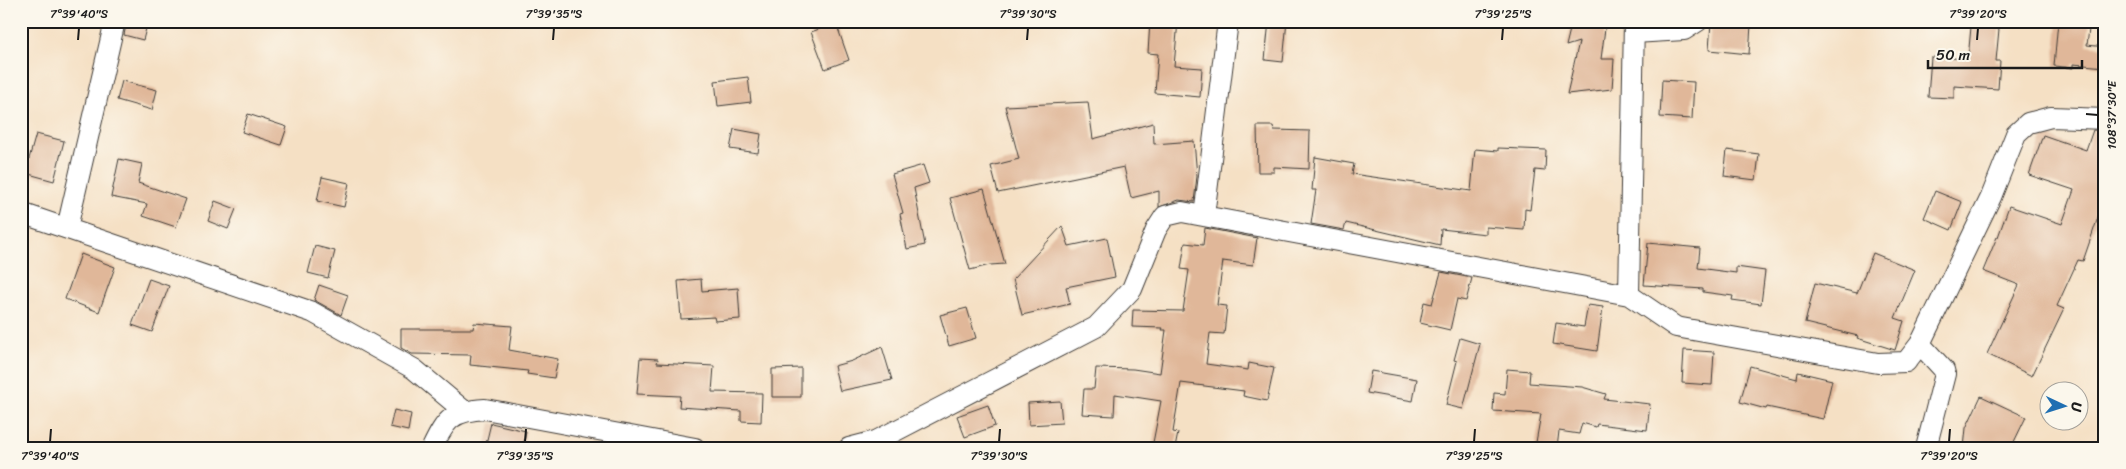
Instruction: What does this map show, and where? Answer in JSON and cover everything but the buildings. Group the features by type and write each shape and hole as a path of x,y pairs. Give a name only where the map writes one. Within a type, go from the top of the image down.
{"street":[{"path":"67,228 115,21"},
{"path":"1204,216 1228,21"},
{"path":"1629,295 1634,27 1684,30 1698,21"},
{"path":"849,448 876,441 1096,327 1132,289 1156,230 1165,216 1182,212 1629,295 1676,327 1868,362 1893,364 1906,362 1920,344 1991,197 2016,134 2028,122 2051,117 2105,119"},
{"path":"21,213 312,312 414,369 463,410"},
{"path":"1920,344 1944,370 1945,374 1926,448"},
{"path":"432,448 443,425 463,410 485,409 695,448"}]}
